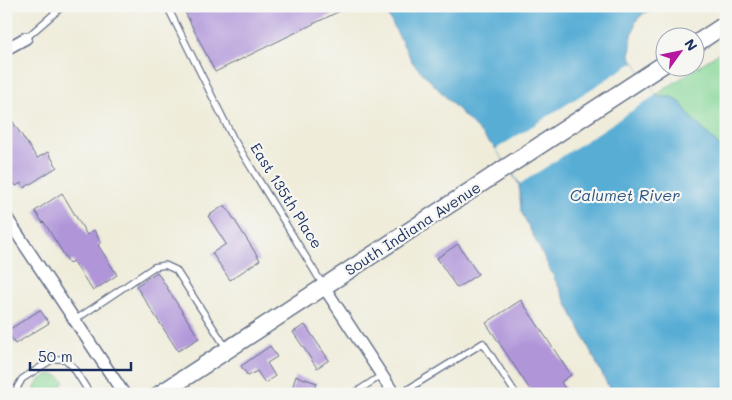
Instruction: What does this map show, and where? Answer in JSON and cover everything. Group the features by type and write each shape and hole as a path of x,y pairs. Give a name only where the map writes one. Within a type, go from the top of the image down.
{"main road":[{"path":"704,38 726,24"},
{"name":"South Indiana Avenue","path":"160,394 654,70"}],"street":[{"path":"6,49 26,38"},
{"path":"6,216 124,394"},
{"name":"East 135th Place","path":"324,287 394,394"}],"lane":[{"path":"26,38 64,6"},
{"name":"East 135th Place","path":"167,6 233,138 324,287"},
{"path":"75,320 154,267 165,265 176,270 228,350"},
{"path":"400,394 483,343 516,394"},
{"path":"20,394 17,388 22,379 53,360 65,359 73,367 90,394"},
{"path":"353,394 382,375"}],"green space":[{"path":"726,48 726,153 691,117 680,102 672,97 656,95 681,78 704,78 704,63"},
{"path":"47,375 57,376 65,382 61,385 66,394 58,394 54,389 46,394 34,394 35,387"}],"water":[{"name":"Calumet River","path":"383,6 661,6 644,13 636,21 632,35 630,56 656,95 672,97 680,102 691,117 726,153 726,394 612,394 521,211 519,184 496,149 413,63"}],"pier":[{"path":"634,62 656,95 520,184 496,149"}],"building":[{"path":"182,6 350,6 215,72"},
{"path":"6,112 37,158 48,152 57,167 24,188 21,183 16,186 6,170"},
{"path":"62,193 87,235 94,230 101,243 98,245 117,275 93,291 73,261 69,263 44,222 35,211"},
{"path":"225,205 260,260 230,280 212,253 226,244 208,216"},
{"path":"458,244 478,274 457,288 437,258"},
{"path":"157,272 199,338 178,351 136,286"},
{"path":"521,300 571,375 561,382 568,394 533,394 486,323"},
{"path":"40,310 49,323 15,344 7,331"},
{"path":"305,325 329,360 317,368 293,332"},
{"path":"270,346 277,357 267,363 275,376 265,383 257,371 248,376 241,366"},
{"path":"296,376 317,383 313,394 291,392"}]}
